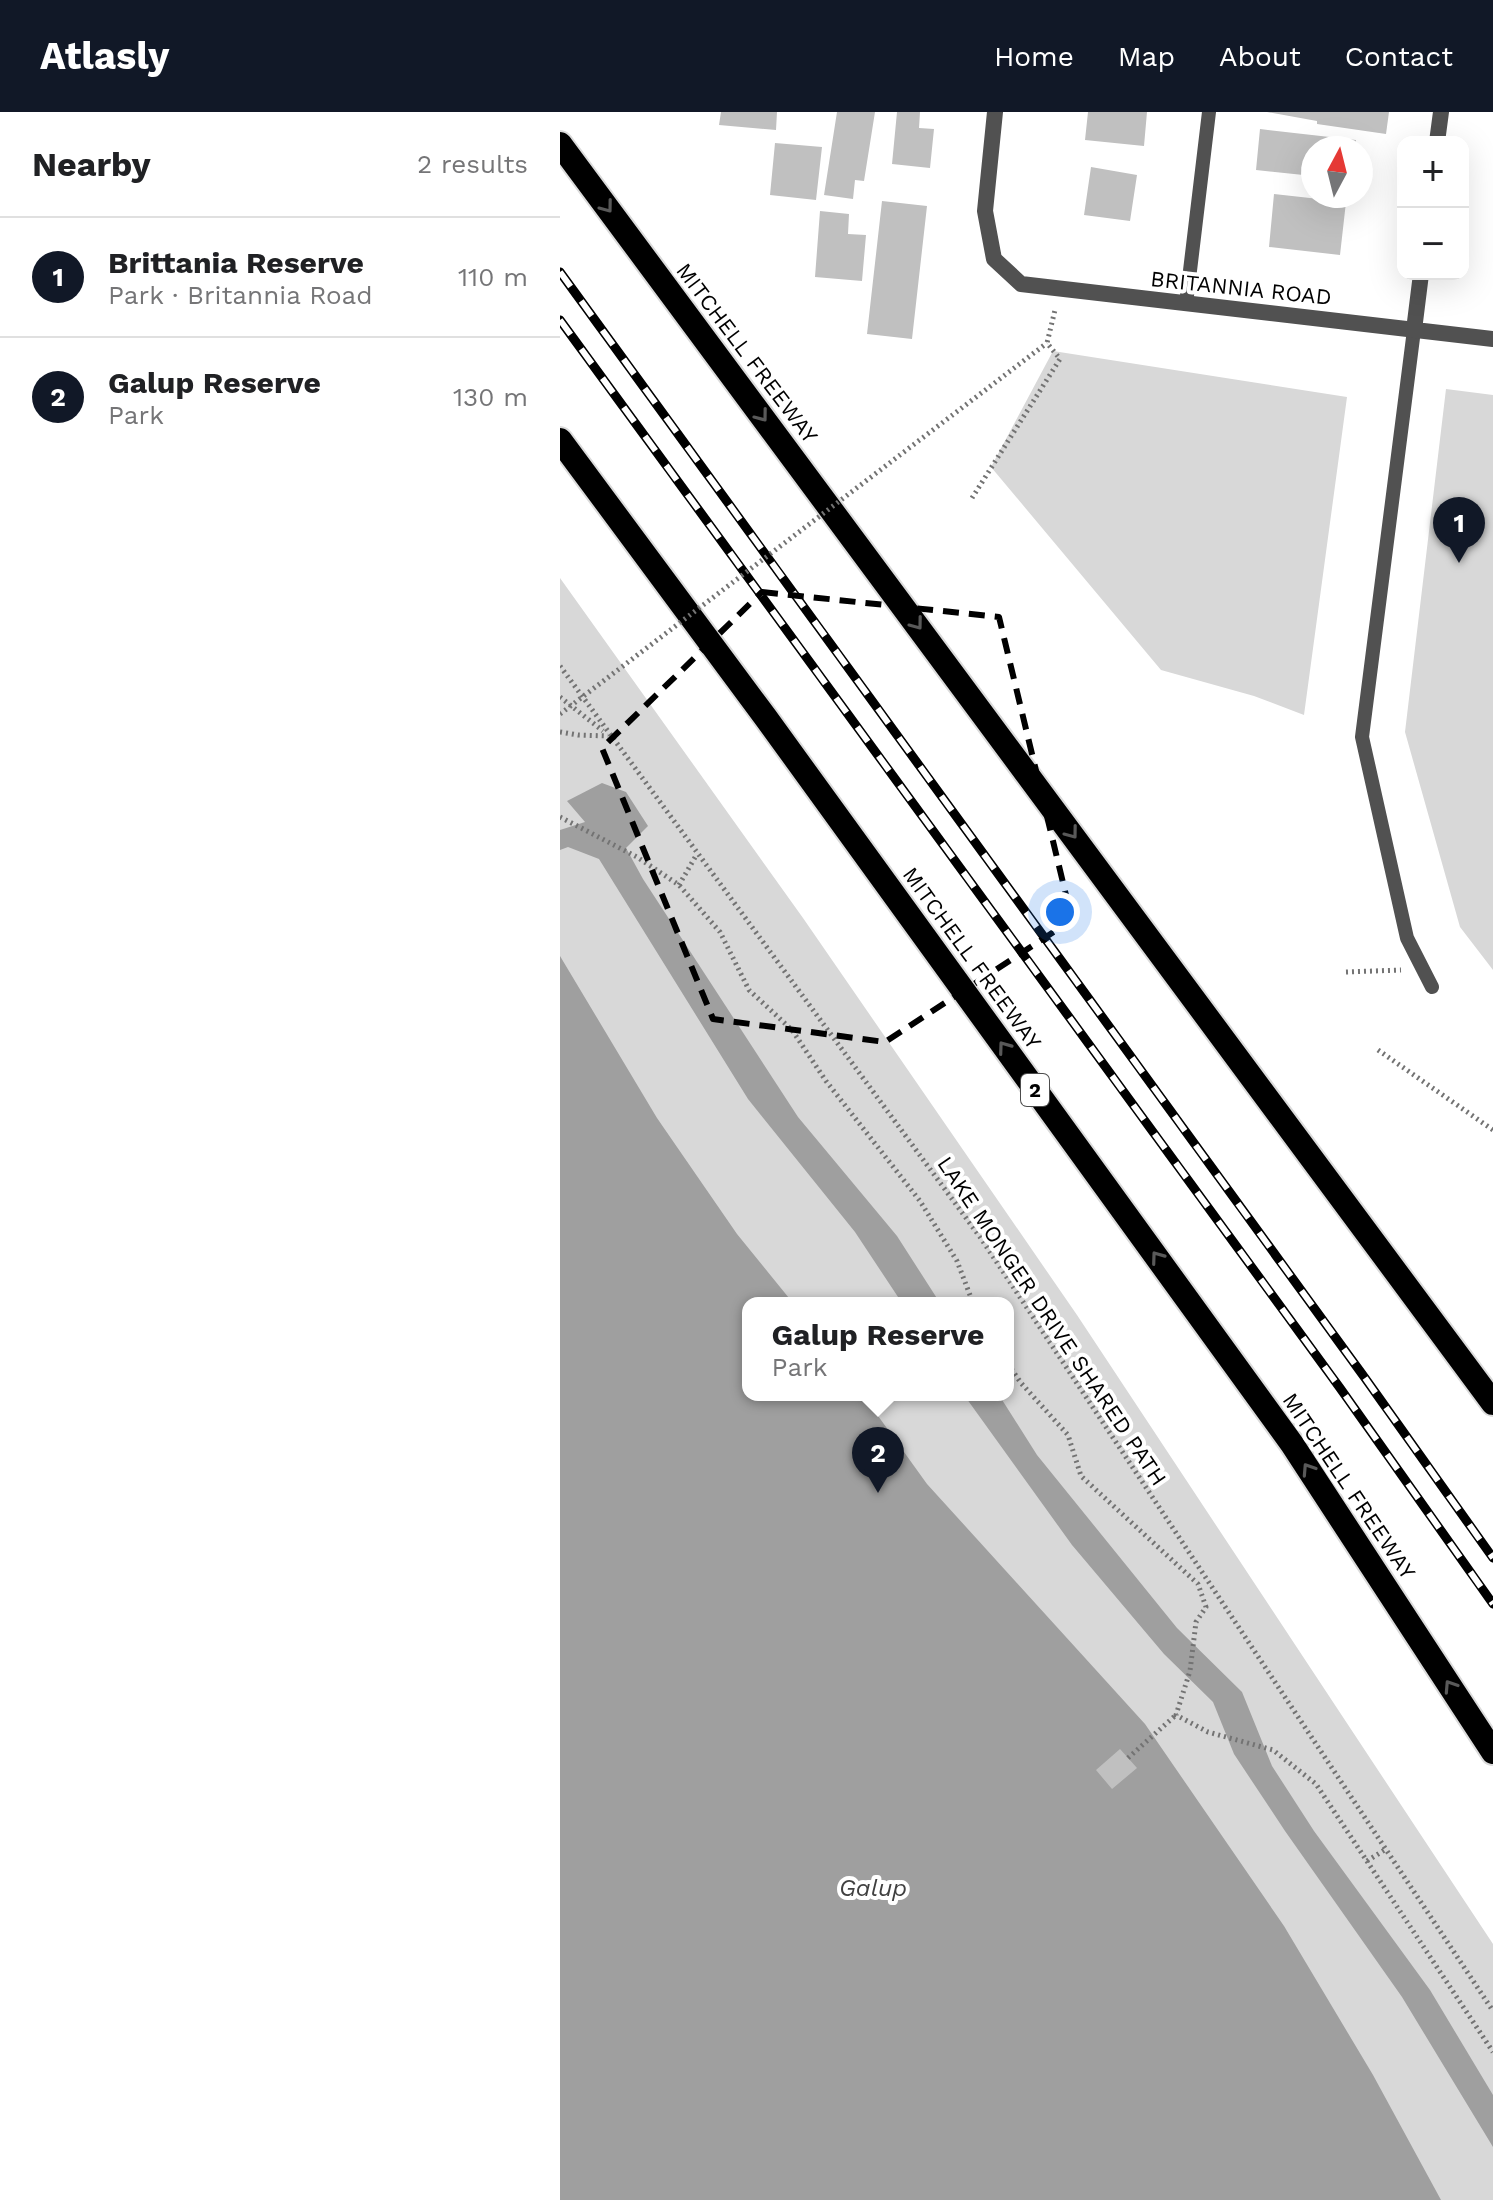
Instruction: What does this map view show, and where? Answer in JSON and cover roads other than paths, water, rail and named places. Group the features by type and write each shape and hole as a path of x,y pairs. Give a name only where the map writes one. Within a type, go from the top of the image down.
{"highway":[{"name":"MITCHELL FREEWAY","path":"560,144 1493,1403"},
{"name":"MITCHELL FREEWAY","path":"560,440 766,718 1292,1444 1493,1752"}],"street":[{"name":"BRITANNIA ROAD","path":"995,112 985,211 994,259 1021,284 1493,339"},
{"path":"1438,136 1441,112"},
{"path":"1414,330 1420,280"}],"lane":[{"path":"1186,304 1209,112"},
{"path":"1414,330 1362,737 1407,938 1432,987"}],"water":[{"path":"602,783 626,792 648,826 626,848 643,879 798,1117 897,1236 936,1297 898,1297 855,1232 748,1099 599,859 568,847 560,850 560,830 585,822 567,801"},
{"name":"Galup","path":"560,956 657,1118 737,1234 788,1297 742,1297 742,1401 867,1401 927,1484 1145,1724 1284,1926 1373,2075 1441,2200 560,2200"},
{"path":"968,1401 1003,1401 1037,1455 1177,1628 1242,1692 1272,1766 1314,1831 1430,1990 1493,2095 1493,2147 1402,1997 1234,1754 1213,1702 1164,1654 1072,1545"}],"railway":[{"path":"560,272 1493,1558"},
{"path":"560,320 1340,1388 1493,1604"}],"place":[{"name":"Brittania Reserve","path":"1459,563"},
{"name":"Galup Reserve","path":"878,1493"}]}
